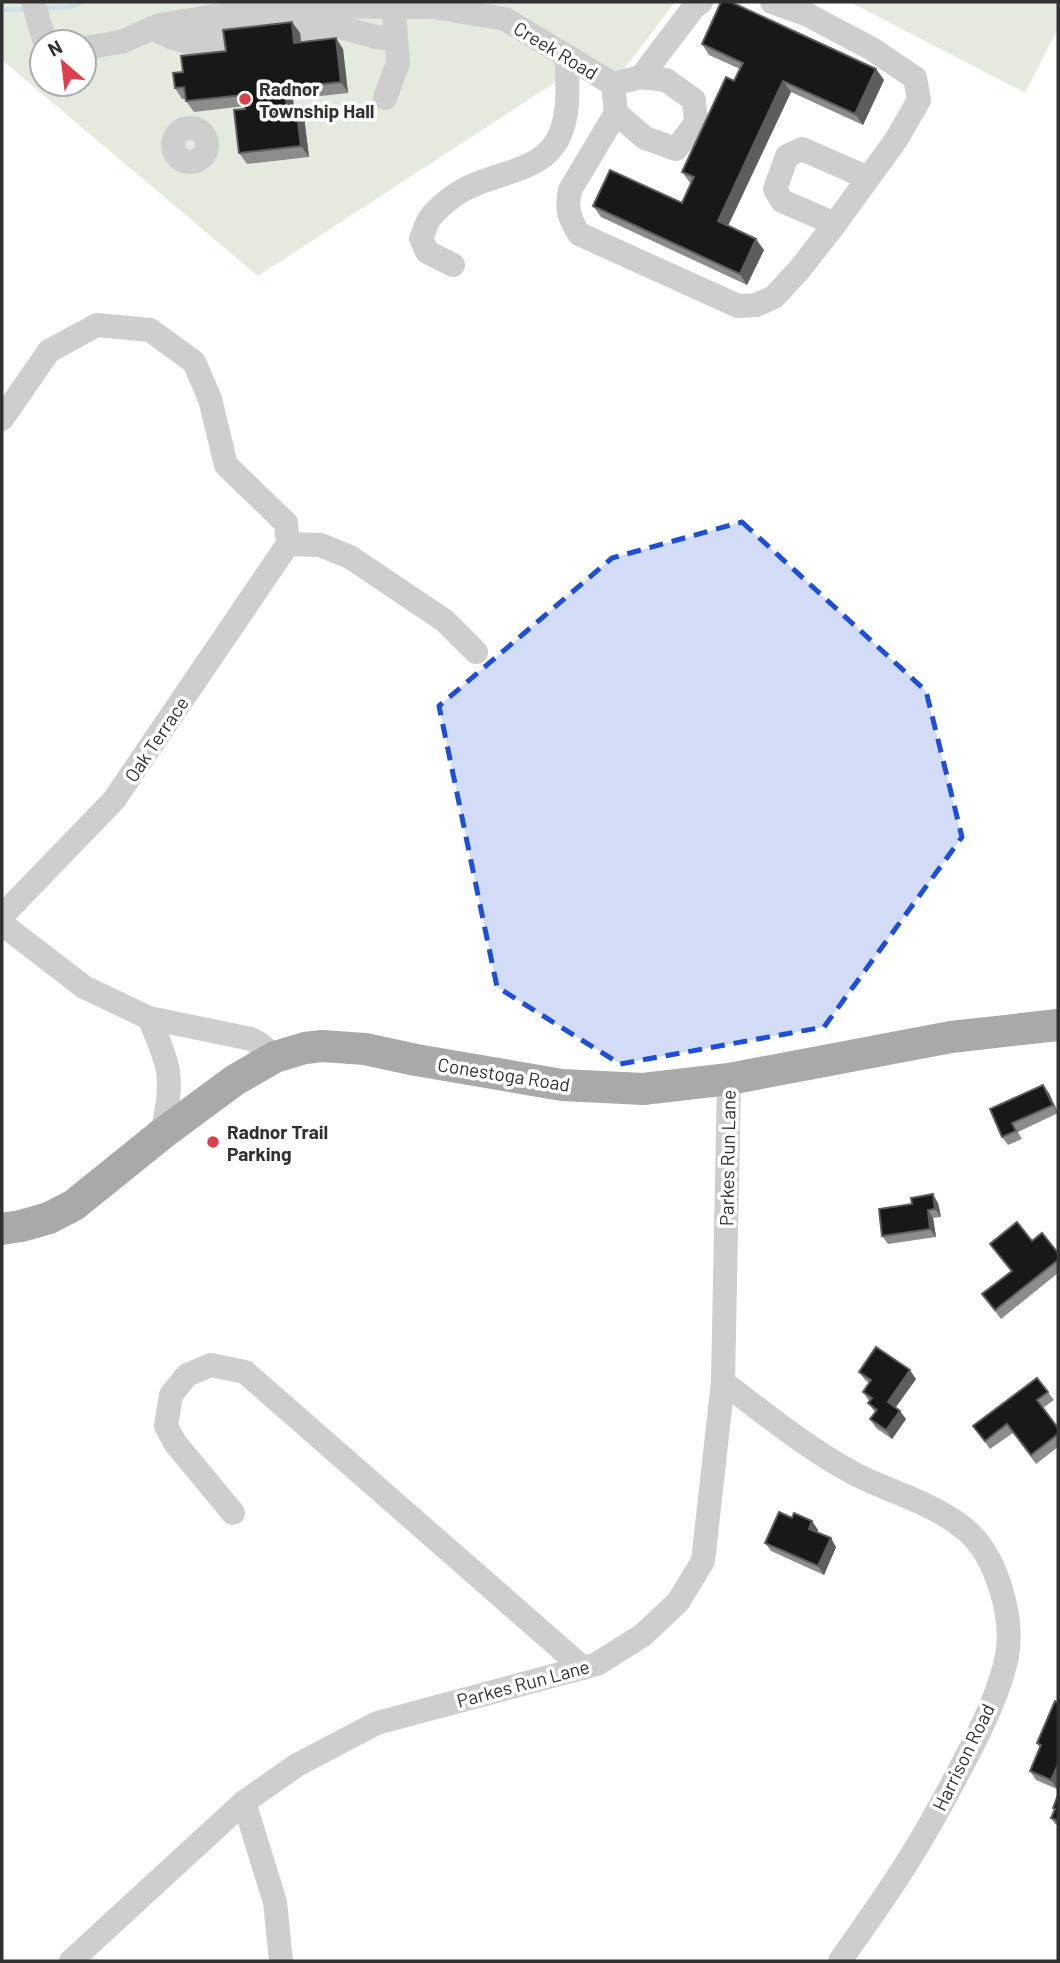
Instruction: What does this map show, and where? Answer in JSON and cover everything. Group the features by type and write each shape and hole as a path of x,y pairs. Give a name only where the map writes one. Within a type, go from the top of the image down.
{"main road":[{"name":"Conestoga Road","path":"2,1229 50,1218 74,1205 162,1134 235,1080 275,1057 305,1048 344,1047 562,1084 643,1089 729,1079 951,1037 1058,1025"}],"street":[{"path":"641,77 694,7 701,2"},
{"path":"617,113 645,138 676,149 696,122 694,100 666,80 641,77 613,84 617,113 569,190 567,204 570,220 579,234 738,306 756,306 774,297 835,224 896,140 919,100 915,78 872,49 808,15 772,2"},
{"name":"Creek Road","path":"98,46 121,42 160,25 276,6 435,7 505,19 613,84"},
{"path":"385,98 398,63 394,7"},
{"path":"152,28 188,42 290,29 339,27 376,37 397,38"},
{"path":"453,265 427,252 421,238 430,218 465,189 531,165 552,149 562,132 567,103 567,57"},
{"path":"835,224 782,201 775,189 788,156 802,149 868,178"},
{"path":"2,419 49,351 97,325 150,330 194,362 209,399 226,465 286,523 288,544 320,545 350,557 445,621 476,652"},
{"name":"Oak Terrace","path":"2,916 114,800 288,544"},
{"path":"2,924 84,987 149,1018 251,1040 275,1057"},
{"path":"149,1018 168,1072 169,1097 162,1134"},
{"name":"Parkes Run Lane","path":"71,1961 244,1802 297,1765 377,1723 597,1664 643,1635 678,1602 703,1561 723,1382 729,1079"},
{"path":"233,1513 175,1443 166,1426 170,1395 187,1375 211,1365 245,1372 583,1668"},
{"name":"Harrison Road","path":"723,1382 796,1437 854,1473 928,1505 966,1530 989,1559 1008,1621 1009,1634 1003,1672 979,1735 908,1861 840,1961"},
{"path":"244,1802 275,1902 281,1961"}],"highlighted area":[{"path":"742,522 926,691 962,837 824,1027 620,1064 497,987 439,706 612,558"}],"shaded area":[{"path":"2,2 675,2 613,84 580,66 258,276 47,98 98,98 98,28 28,28 28,82 2,60"},
{"path":"850,2 1058,2 1058,28 1025,93"}],"building":[{"path":"721,2 731,2 876,69 855,114 783,81 718,221 756,239 740,274 593,206 610,170 682,203 694,177 682,172 726,77 734,81 743,63 702,44"},
{"name":"Radnor Township Hall","path":"292,22 294,43 336,38 341,82 285,88 287,108 296,106 301,146 239,153 234,110 245,109 243,95 186,101 184,87 175,88 173,73 183,72 181,56 226,51 223,30"},
{"path":"1043,1085 1053,1105 1012,1123 1016,1131 1002,1137 990,1109"},
{"path":"933,1194 935,1209 928,1210 930,1229 882,1236 879,1209 912,1204 911,1198"},
{"path":"1017,1222 1032,1241 1042,1233 1058,1253 1058,1260 995,1310 982,1294 1012,1271 990,1244"},
{"path":"876,1347 910,1370 888,1402 900,1411 886,1430 870,1419 877,1410 868,1403 872,1398 863,1392 871,1380 859,1372"},
{"path":"1037,1378 1048,1392 1037,1400 1058,1428 1058,1434 1031,1455 1007,1424 985,1441 973,1426"},
{"path":"779,1512 792,1518 794,1513 812,1521 809,1529 831,1538 818,1566 765,1543"},
{"path":"1055,1701 1058,1703 1058,1765 1051,1780 1030,1771 1041,1745 1037,1743"},
{"path":"1058,1795 1058,1821 1051,1818"}],"waterway":[{"path":"43,8 70,7 80,2"},
{"path":"2,10 27,9"}],"place":[{"name":"Radnor Township Hall","path":"245,99"},
{"name":"Radnor Trail Parking","path":"213,1142"}]}
